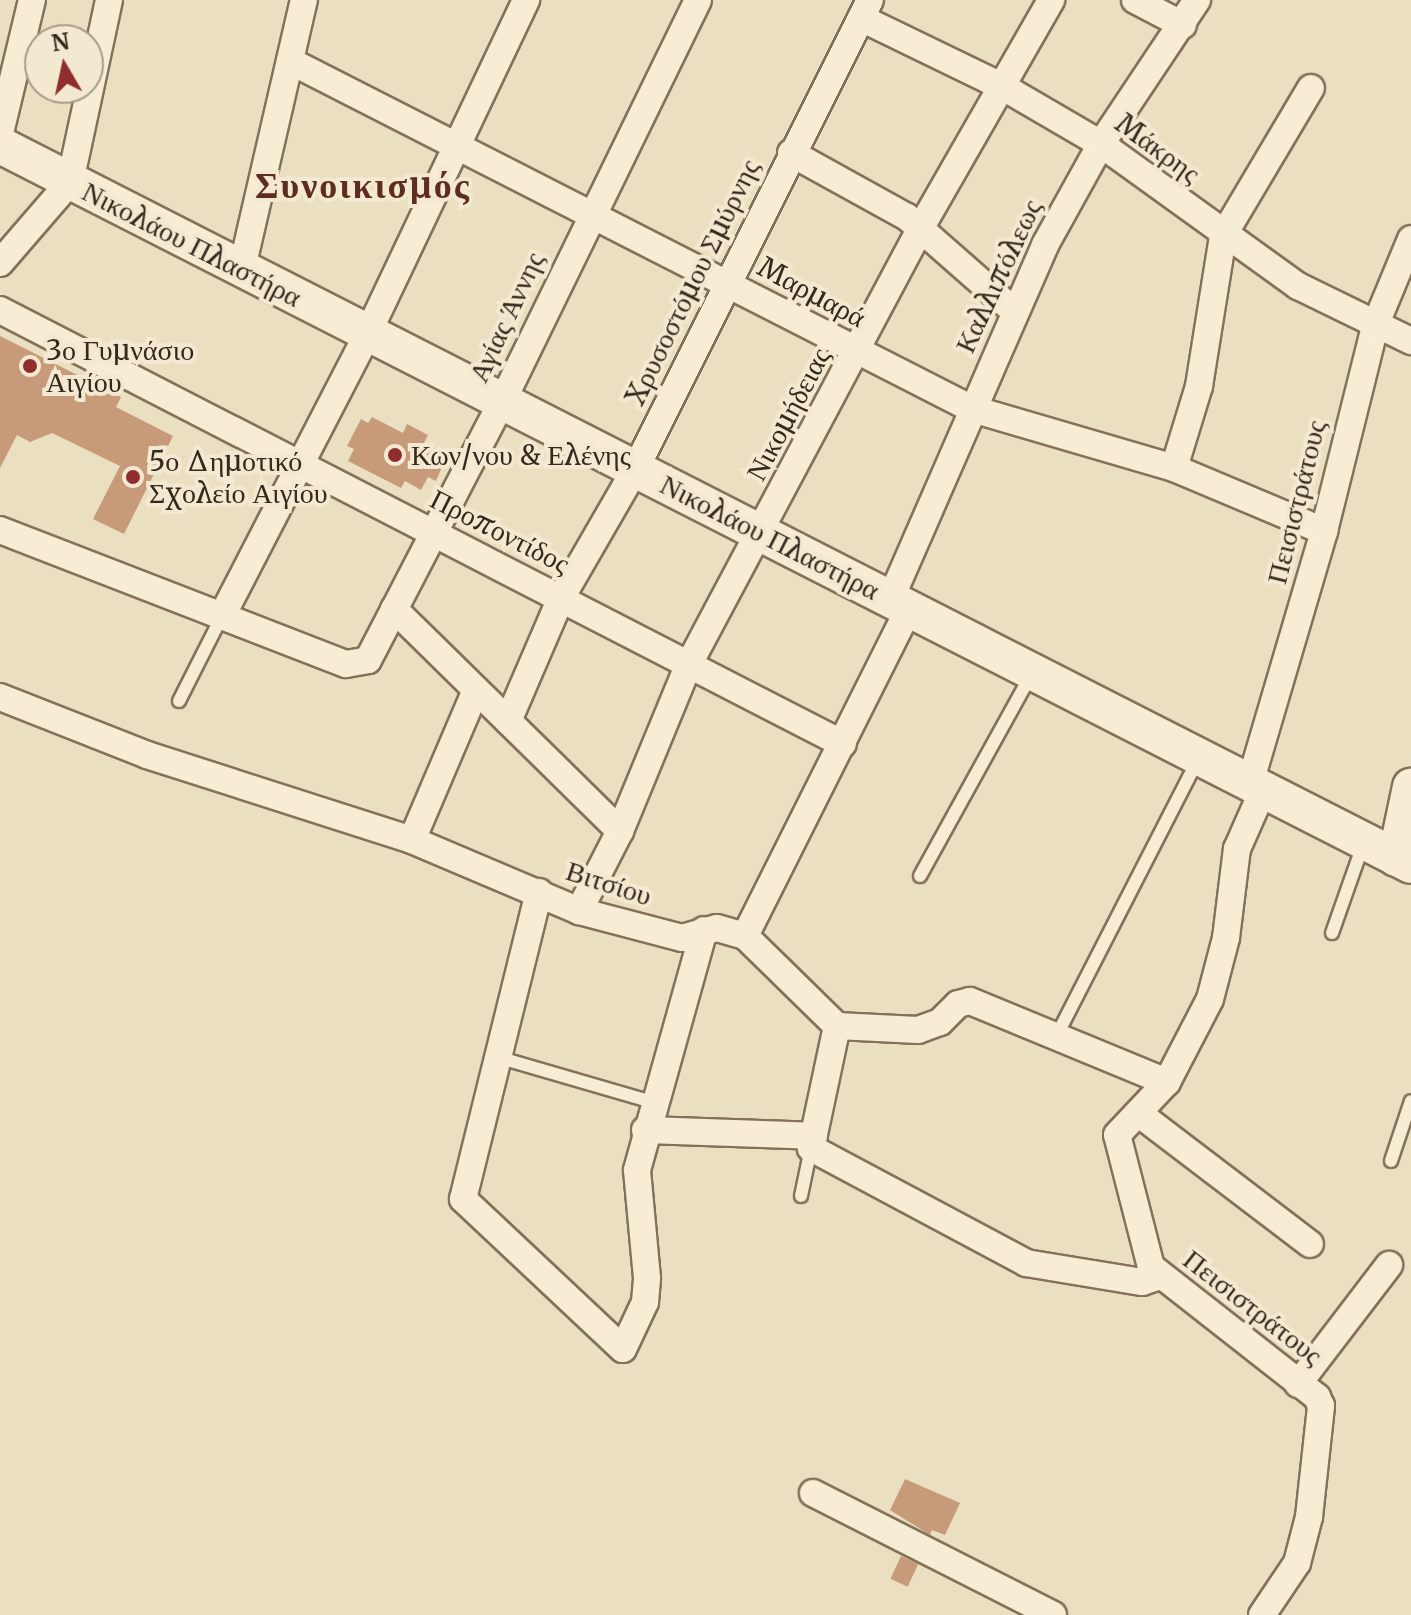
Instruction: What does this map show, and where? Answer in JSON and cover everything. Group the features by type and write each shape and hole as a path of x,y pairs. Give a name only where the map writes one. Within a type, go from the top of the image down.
{"main road":[{"name":"Νικολάου Πλαστήρα","path":"0,145 1404,862"},
{"path":"1404,862 1411,787"}],"street":[{"path":"0,133 32,0"},
{"path":"0,263 70,182 109,0"},
{"path":"242,268 304,0"},
{"path":"0,530 222,616 368,333 454,145 526,0"},
{"name":"Αγίας Άννης","path":"222,616 346,664 368,660 502,402 590,214 698,0"},
{"name":"Νικομήδειας","path":"579,911 620,831 689,664 920,229 1005,88 1051,0"},
{"path":"1135,0 1183,25"},
{"name":"Καλλιπόλεως","path":"745,936 843,744 1013,310 1101,144 1197,0"},
{"name":"Μάκρης","path":"865,9 1101,144 1223,236 1298,286 1411,341"},
{"name":"Χρυσοστόμου Σμύρνης","path":"508,721 561,598 635,470 865,9"},
{"name":"Μαρμαρά","path":"290,61 972,409 1174,468 1324,531"},
{"path":"1174,468 1199,386 1223,236 1311,88"},
{"path":"791,153 892,207 1013,310"},
{"name":"Πεισιστράτους","path":"1262,1615 1297,1563 1309,1517 1321,1406 1298,1384 1151,1267 1117,1135 1167,1082 1210,999 1226,938 1237,849 1324,531 1375,326 1411,239"},
{"name":"Προποντίδος","path":"0,310 843,744"},
{"path":"394,609 620,831"},
{"path":"412,840 476,690"},
{"name":"Βιτσίου","path":"0,697 147,755 412,840 579,911 682,938 717,928 745,936"},
{"path":"539,892 463,1199 623,1349 645,1302 647,1278 637,1170 652,1102 704,930"},
{"path":"745,936 837,1026 918,1030 940,1022 958,1004 970,1001 1167,1082"},
{"path":"812,1142 837,1026"},
{"path":"1138,1113 1310,1244"},
{"path":"645,1130 812,1142 1026,1263 1142,1282 1160,1276"},
{"path":"1298,1384 1389,1265"},
{"path":"813,1493 1053,1615"}],"lane":[{"path":"179,701 222,616"},
{"path":"920,876 1032,672"},
{"path":"1057,1035 1199,757"},
{"path":"1332,933 1364,841"},
{"path":"497,1057 652,1102"},
{"path":"1391,1161 1411,1101"},
{"path":"801,1196 812,1142"}],"building":[{"path":"0,336 121,397 116,407 173,436 124,534 93,519 120,466 52,433 30,442 17,435 0,468"},
{"name":"Κων/νου & Ελένης","path":"372,417 403,433 407,424 428,435 424,443 440,451 435,461 443,465 436,481 428,477 421,490 405,481 401,488 348,461 354,449 347,446 361,419 368,423"},
{"path":"905,1479 960,1503 945,1535 932,1530 930,1535 890,1510"},
{"path":"901,1556 918,1564 908,1587 890,1579"}],"place":[{"name":"3ο Γυμνάσιο Αιγίου","path":"30,366"},
{"name":"Κων/νου & Ελένης","path":"395,455"},
{"name":"5ο Δημοτικό Σχολείο Αιγίου","path":"133,477"}],"district":[{"name":"Συνοικισμός","path":"363,186"}]}
